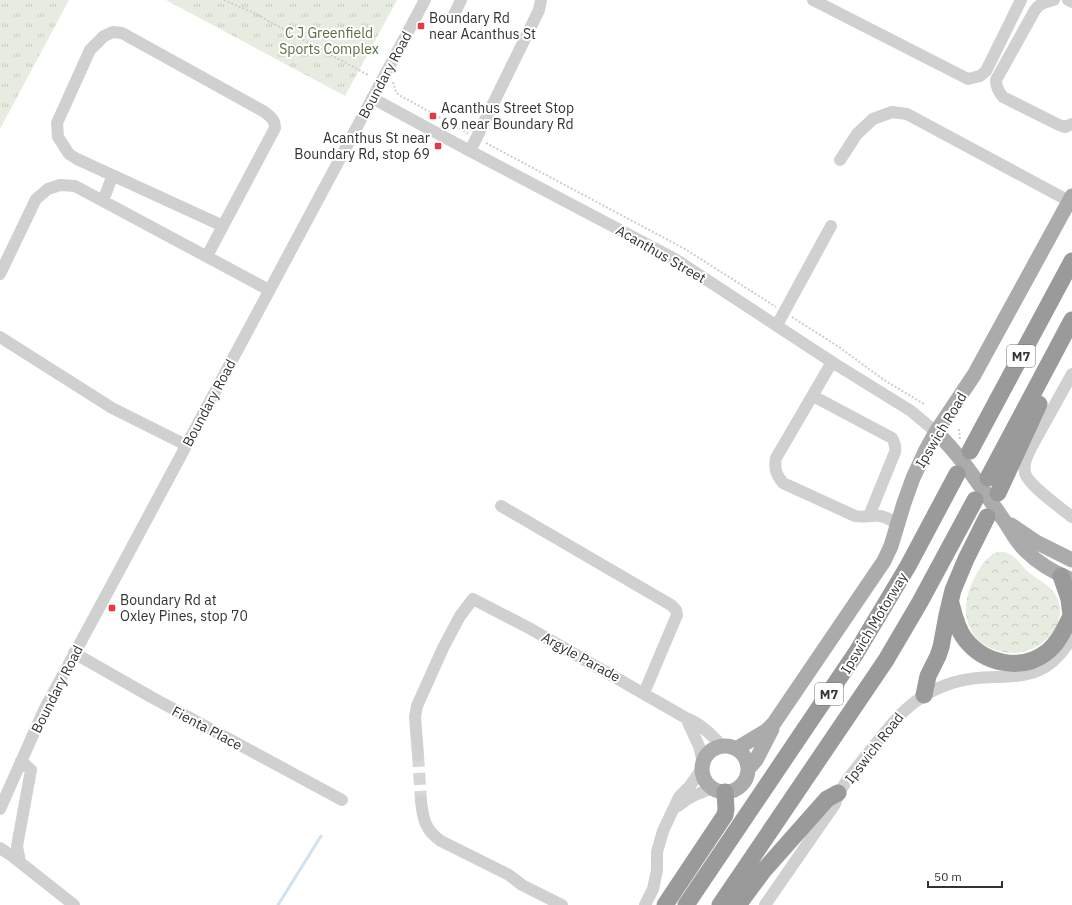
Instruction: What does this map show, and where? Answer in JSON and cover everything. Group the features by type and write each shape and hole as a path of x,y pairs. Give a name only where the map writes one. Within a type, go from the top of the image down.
{"highway":[{"name":"M7","path":"962,449 1072,261"},
{"name":"M7","path":"988,478 1072,320"},
{"path":"998,493 1046,388 1045,371"},
{"name":"Ipswich Motorway","path":"686,905 856,652 908,566 957,474"},
{"name":"Ipswich Motorway","path":"720,905 886,660 920,602 975,500"},
{"path":"924,695 928,676 938,656 941,646 950,601 966,559 987,517"},
{"path":"950,601 957,624 966,640 985,656 997,662 1010,664 1036,659 1047,652 1054,645 1063,632 1071,615 1067,578"},
{"path":"665,905 725,815 726,809 719,790"},
{"path":"738,905 764,870 822,805 827,800 838,794"}],"main road":[{"name":"Ipswich Road","path":"729,748 766,731 774,723 875,576 891,546 913,478 936,432 974,375 1071,199"},
{"path":"936,432 962,449 1015,540 1037,562 1067,578"},
{"path":"1005,521 1036,542 1072,560"},
{"name":"Ipswich Road","path":"748,769 756,760 761,748 770,734 774,723"},
{"path":"729,748 744,758 748,769 747,776 738,788 732,791 719,790 705,780 703,765 711,751 729,748"}],"street":[{"name":"Boundary Road","path":"0,809 45,708 425,0"},
{"path":"452,19 461,0"},
{"path":"470,151 539,10 541,0"},
{"path":"812,0 968,80 980,76 986,71 1021,0"},
{"path":"1054,0 1044,2 1034,10 996,80 996,86 998,92 1003,97 1059,125 1065,127 1072,124"},
{"path":"1068,0 1072,2"},
{"path":"207,256 223,226 275,128 275,122 271,116 122,33 113,32 104,36 90,50 58,123 58,137 69,154 77,160 223,226"},
{"name":"Acanthus Street","path":"372,98 675,259 832,362 911,411 936,432"},
{"path":"840,160 858,134 873,119 892,112 907,114 1071,199"},
{"path":"103,201 112,176"},
{"path":"0,274 36,199 48,190 60,185 75,186 270,290"},
{"path":"776,325 831,226"},
{"path":"0,337 112,408 186,445"},
{"path":"832,362 776,458 774,468 783,483 855,516 862,518 869,516 882,517 898,524"},
{"path":"1072,374 1032,446 1026,458 1025,467 1025,474 1031,483 1072,517"},
{"path":"812,396 892,438 895,443 895,452 869,516"},
{"path":"501,506 671,605 676,610 677,615 644,693"},
{"name":"Argyle Parade","path":"418,755 415,717 417,706 443,648 460,616 473,599 529,628 686,718 696,722 729,748"},
{"name":"Ipswich Road","path":"765,905 835,804 838,794 904,709 924,695 945,685 968,678 1014,677 1034,673 1051,663 1060,655 1072,637"},
{"name":"Fienta Place","path":"74,653 153,698 342,800"},
{"path":"645,905 653,889 657,870 657,852 663,831 679,797 689,787 703,765 699,746 686,718"},
{"path":"20,862 17,846 31,770 21,761"},
{"path":"671,812 691,796 701,792 719,790"},
{"path":"421,800 425,824 434,836 509,875 522,884 562,905"},
{"path":"0,848 74,905"}],"path":[{"path":"224,0 254,13 368,75"},
{"path":"395,78 393,83 394,88 399,95 685,249 839,347 884,380 924,404"},
{"path":"959,429 962,449"}],"green space":[{"path":"0,0 69,0 0,129"},
{"name":"C J Greenfield Sports Complex","path":"166,0 397,0 345,96"},
{"path":"997,552 1004,552 1015,557 1027,571 1051,589 1056,596 1060,611 1056,627 1046,640 1039,645 1018,653 1002,652 984,644 975,636 969,627 966,616 968,593 980,568 983,563 993,554"}],"waterway":[{"path":"278,905 321,836"}],"tunnel":[{"path":"418,755 421,801"}],"place":[{"name":"Boundary Rd near Acanthus St","path":"421,26"},
{"name":"Acanthus Street Stop 69 near Boundary Rd","path":"433,116"},
{"name":"Acanthus St near Boundary Rd, stop 69","path":"438,146"},
{"name":"Boundary Rd at Oxley Pines, stop 70","path":"112,608"}]}
